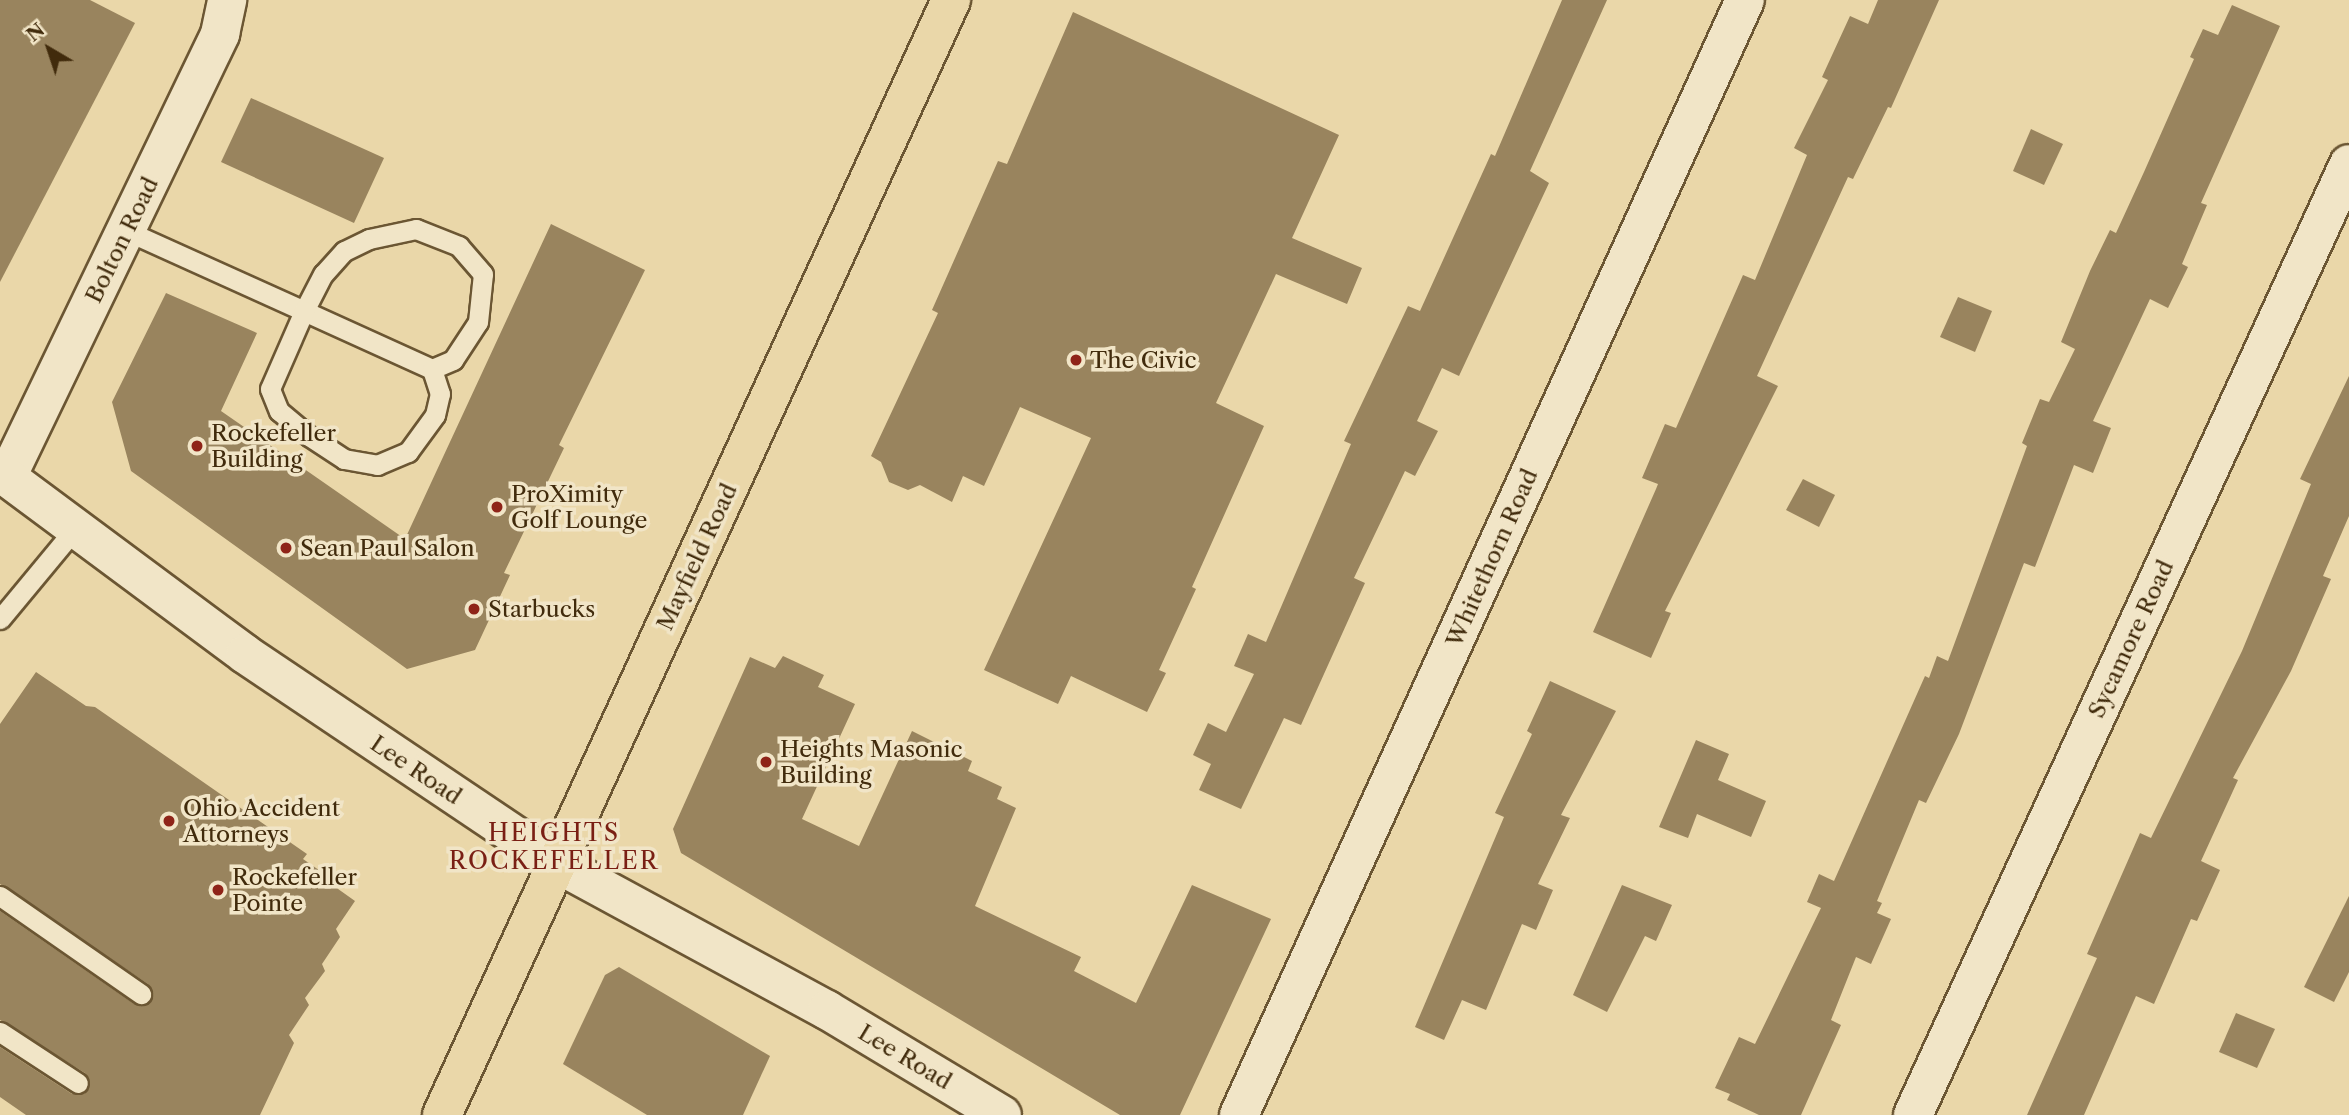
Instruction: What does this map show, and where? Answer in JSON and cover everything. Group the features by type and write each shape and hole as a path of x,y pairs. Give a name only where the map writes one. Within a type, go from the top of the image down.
{"main road":[{"name":"Mayfield Road","path":"442,1115 951,0"}],"street":[{"name":"Bolton Road","path":"3,474 127,230 220,34 227,0"},
{"name":"Whitethorn Road","path":"1238,1115 1745,0"},
{"name":"Sycamore Road","path":"1913,1115 2349,164"},
{"name":"Lee Road","path":"3,474 74,530 245,654 556,863 827,1010 1002,1115"}],"lane":[{"path":"127,230 304,311 432,369 453,360 478,323 483,274 459,246 416,229 369,239 344,251 330,266 304,311 270,389 279,411 344,459 377,465 408,452 435,415 440,394 432,369"},
{"path":"0,619 74,530"},
{"path":"0,896 141,995"},
{"path":"0,1032 78,1083"}],"building":[{"path":"0,0 90,0 135,23 0,282"},
{"path":"1562,0 1607,0 1530,171 1549,183 1459,376 1442,368 1417,421 1438,431 1415,476 1405,471 1354,578 1365,583 1301,725 1284,718 1241,809 1199,790 1211,764 1193,755 1208,723 1226,732 1254,674 1234,666 1248,634 1266,642 1351,444 1344,441 1408,306 1420,311 1491,154 1495,156"},
{"path":"1878,0 1939,0 1891,108 1888,107 1853,179 1848,177 1757,376 1778,386 1665,611 1671,613 1651,658 1593,632 1658,484 1642,478 1665,424 1676,428 1743,275 1755,280 1807,155 1794,148 1828,80 1822,77 1850,16 1868,24"},
{"path":"2232,5 2280,26 2201,203 2207,205 2182,264 2188,267 2168,308 2150,299 2093,421 2111,428 2093,473 2074,465 2035,567 2024,563 1959,734 1926,803 1919,800 1877,901 1882,903 1877,913 1891,919 1871,964 1856,957 1831,1020 1841,1025 1801,1115 1759,1115 1727,1100 1730,1094 1715,1088 1739,1037 1755,1044 1821,908 1807,902 1819,874 1834,881 1925,676 1929,678 1937,656 1948,661 2027,446 2022,443 2040,399 2049,402 2075,349 2061,342 2090,271 2110,230 2116,233 2194,59 2190,57 2203,29 2218,35"},
{"name":"The Civic","path":"1073,12 1339,135 1292,238 1362,268 1347,304 1276,274 1216,403 1264,426 1192,587 1196,589 1159,670 1166,673 1147,712 1071,676 1058,704 984,670 1091,438 1020,407 984,486 963,476 952,502 920,485 908,490 889,482 881,462 871,456 938,313 932,310 998,161 1007,164"},
{"path":"251,98 384,158 354,223 221,162"},
{"path":"2031,129 2063,144 2044,185 2013,171"},
{"name":"Rockefeller Building","path":"551,224 645,270 559,445 564,448 504,573 510,575 475,650 407,669 131,471 112,402 166,293 257,333 221,411 405,539"},
{"path":"1958,297 1992,311 1975,352 1940,337"},
{"path":"2349,376 2349,516 2323,576 2331,579 2291,671 2233,778 2238,780 2201,861 2220,870 2197,921 2191,919 2154,1004 2136,996 2084,1115 2027,1115 2097,958 2087,954 2140,833 2151,838 2242,651 2311,484 2300,479"},
{"path":"1803,479 1835,495 1819,527 1786,510"},
{"path":"783,656 824,675 818,687 855,704 802,819 859,846 912,731 972,761 968,771 1002,787 997,799 1016,808 975,906 1081,957 1074,971 1136,1003 1192,885 1271,919 1180,1115 1120,1115 681,853 673,829 750,657 775,668"},
{"name":"Rockefeller Pointe","path":"36,672 86,706 95,707 307,854 303,859 326,875 324,879 355,901 336,929 340,937 322,964 325,971 305,998 309,1005 289,1035 294,1043 260,1115 26,1115 0,1097 0,1047 72,1094 84,1094 90,1083 85,1073 0,1020 0,911 134,1004 147,1005 153,994 148,984 0,884 0,724"},
{"path":"1550,681 1616,711 1561,815 1570,818 1538,884 1553,890 1536,930 1522,924 1486,1010 1462,1000 1444,1040 1415,1027 1504,817 1495,813 1532,734 1527,731"},
{"path":"1696,740 1729,754 1718,780 1766,801 1751,837 1697,814 1688,838 1659,827"},
{"path":"1622,885 1672,905 1656,941 1645,936 1607,1012 1573,995"},
{"path":"2349,896 2349,972 2334,1002 2304,987"},
{"path":"619,967 770,1056 743,1115 647,1115 563,1064 605,975"},
{"path":"2236,1013 2275,1029 2257,1068 2219,1052"}],"place":[{"name":"The Civic","path":"1076,360"},
{"name":"Rockefeller Building","path":"197,446"},
{"name":"ProXimity Golf Lounge","path":"497,507"},
{"name":"Sean Paul Salon","path":"286,548"},
{"name":"Starbucks","path":"474,609"},
{"name":"Heights Masonic Building","path":"766,762"},
{"name":"Ohio Accident Attorneys","path":"169,821"},
{"name":"Rockefeller Pointe","path":"218,890"}],"district":[{"name":"HEIGHTS ROCKEFELLER","path":"554,847"}]}
